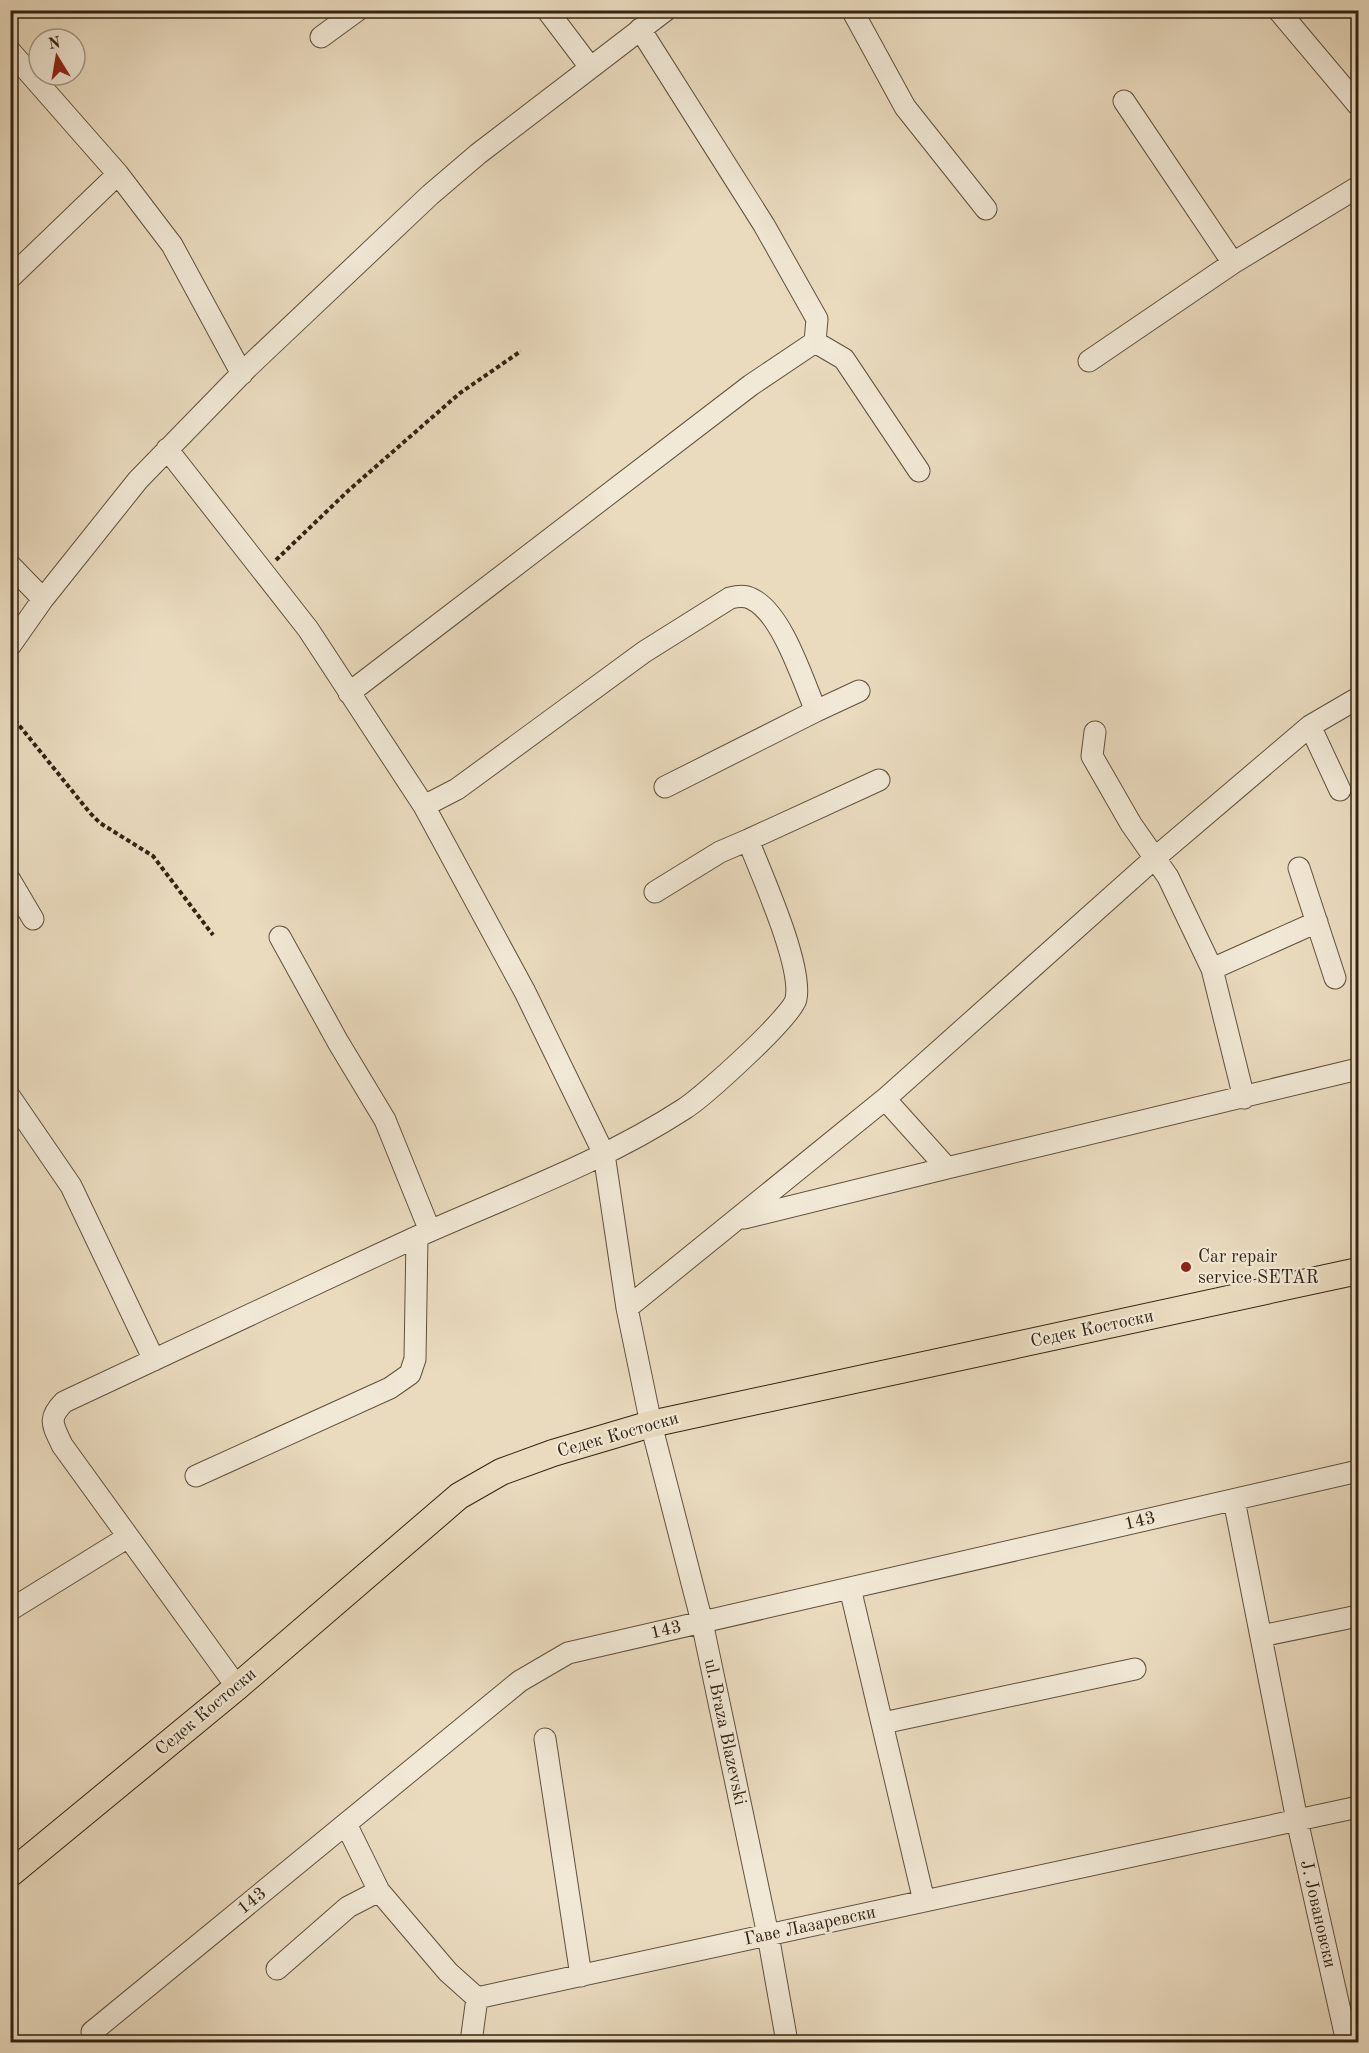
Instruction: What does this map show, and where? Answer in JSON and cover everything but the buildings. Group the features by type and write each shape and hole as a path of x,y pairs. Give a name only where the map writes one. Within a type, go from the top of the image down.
{"main road":[{"name":"Седек Костоски","path":"13,1867 237,1687 459,1496 501,1472 553,1453 651,1424 1359,1271"}],"street":[{"path":"321,37 358,10"},
{"path":"547,10 590,67"},
{"path":"10,646 99,526 167,449 242,374 430,195 590,67 666,10"},
{"path":"852,10 905,107 986,209"},
{"path":"1278,10 1359,105"},
{"path":"640,29 764,225 817,319 815,342"},
{"path":"10,51 118,174 172,245 242,374"},
{"path":"1125,101 1233,263"},
{"path":"10,278 118,174"},
{"path":"1089,361 1233,263 1359,187"},
{"path":"815,342 843,359 919,471"},
{"path":"349,693 752,385 815,342"},
{"name":"ul. Braza Blazevski","path":"167,449 308,628 424,806 525,992 604,1154 627,1308 651,1424 702,1622 768,1935 787,2043"},
{"path":"10,565 43,599"},
{"path":"424,806 457,789 644,652 730,598 742,596 753,599 771,616 816,711"},
{"path":"665,787 860,691"},
{"path":"627,1308 885,1099 1156,857 1310,726 1359,698"},
{"path":"1310,726 1340,790"},
{"path":"1095,732 1092,756 1131,824 1156,857 1212,969 1244,1098"},
{"path":"655,892 720,852 879,780"},
{"path":"237,1687 62,1445 52,1423 53,1413 64,1402 424,1234 604,1154 686,1108 779,1024 796,1001 796,979 782,926 748,840"},
{"path":"1299,868 1335,978"},
{"path":"10,880 33,919"},
{"path":"1212,969 1317,921"},
{"path":"196,1476 390,1388 410,1374 415,1359 424,1234 385,1120 338,1042 280,937"},
{"path":"735,1220 1359,1069"},
{"path":"10,1097 71,1186 154,1360"},
{"path":"885,1099 947,1168"},
{"path":"791,1175 800,1203"},
{"name":"143","path":"92,2032 520,1681 568,1653 1359,1471"},
{"name":"Ј. Јовановски","path":"1234,1500 1297,1820 1347,2043"},
{"path":"10,1610 128,1537"},
{"path":"850,1588 924,1901"},
{"path":"1261,1636 1359,1616"},
{"path":"883,1723 1135,1669"},
{"path":"545,1739 580,1976"},
{"name":"Гаве Лазаревски","path":"477,1998 1359,1807"},
{"path":"346,1824 379,1891 448,1972 477,1998 471,2043"},
{"path":"277,1969 348,1907 379,1891"}],"path":[{"path":"264,571 349,490 460,393 521,351"},
{"path":"10,714 100,823 153,856 213,935"}],"place":[{"name":"Car repair service SETAR","path":"1186,1267"}]}
